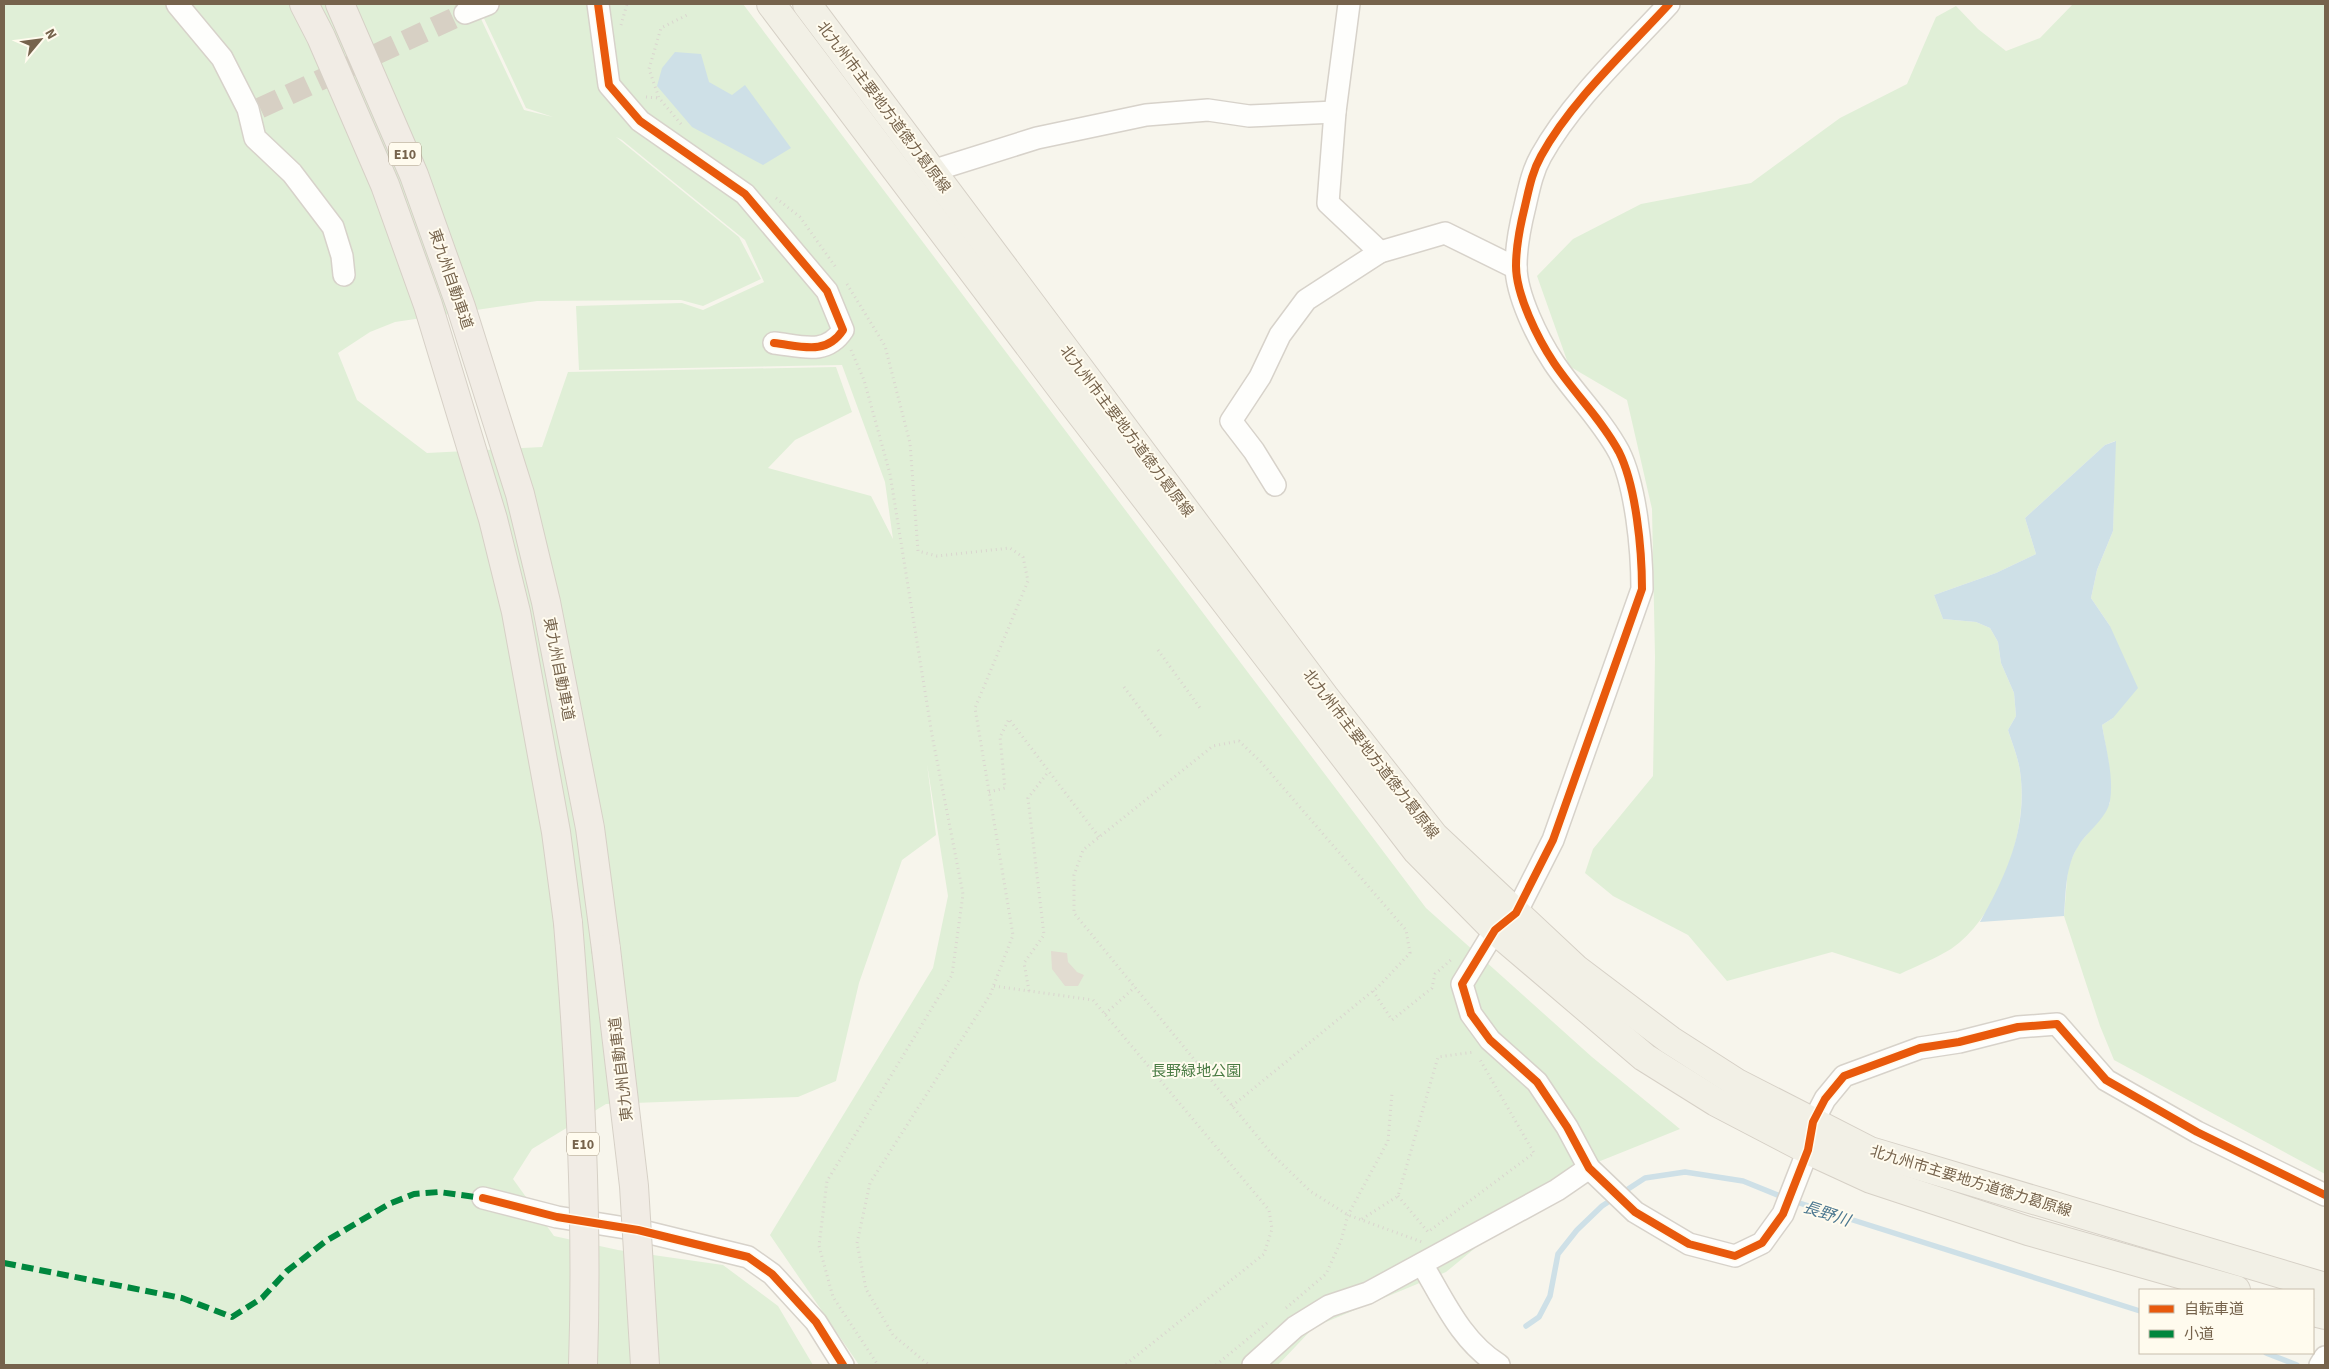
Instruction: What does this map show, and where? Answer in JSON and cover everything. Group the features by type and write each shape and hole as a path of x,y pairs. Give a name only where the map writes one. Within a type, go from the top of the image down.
{"highway":[{"name":"東九州自動車道","path":"304,4 321,37 385,185 428,306 493,519 516,612 556,832 568,923 578,1045 584,1170 582,1365"},
{"name":"東九州自動車道","path":"340,4 414,175 462,307 520,494 546,602 590,828 606,949 634,1186 645,1365"}],"main road":[{"name":"北九州市主要地方道徳力葛原線","path":"771,4 1070,400 1417,851 1495,930 1644,1057 1716,1102 1808,1150 1871,1179 2028,1231 2232,1289"},
{"name":"北九州市主要地方道徳力葛原線","path":"806,4 1324,696 1434,836 1576,969 1670,1040 1737,1083 1870,1151 2325,1287"}],"street":[{"path":"177,4 222,58 254,108 255,138 292,172 333,227 339,244 344,275"},
{"path":"465,13 488,4"},
{"path":"598,4 609,85 640,121 745,194 827,291 843,330 836,342 820,348 774,343"},
{"path":"1349,4 1334,112 1328,203 1380,252"},
{"path":"1670,4 1576,106 1541,156 1531,177 1519,234 1516,268 1527,313 1539,340 1554,364 1618,452 1628,478 1642,560 1642,589 1553,840 1516,913 1495,930 1462,984 1470,1014 1490,1040 1538,1082 1567,1127 1589,1168 1635,1212 1689,1244 1735,1256 1762,1243 1783,1214 1808,1150 1813,1122 1825,1099 1844,1076 1920,1048 1959,1042 2018,1027 2057,1024 2106,1080 2197,1132 2325,1196"},
{"path":"932,171 1037,138 1146,114 1208,110 1249,116 1334,112"},
{"path":"1275,485 1254,451 1232,421 1260,377 1280,335 1306,300 1380,252 1444,233 1516,268"},
{"path":"1253,1365 1295,1327 1329,1306 1368,1293 1557,1190 1589,1168"},
{"path":"482,1198 556,1217 638,1230 748,1257 772,1274 816,1322 843,1365"},
{"path":"1422,1264 1462,1333 1485,1356 1498,1365"},
{"path":"2320,1365 2325,1357"}],"path":[{"path":"621,27 627,4"},
{"path":"682,125 659,98 649,69 661,28 687,14"},
{"path":"640,96 659,98"},
{"path":"770,193 800,217 840,273"},
{"path":"845,281 885,346 910,443 918,551 937,556 1010,548 1023,557 1028,581 975,708 1013,935 990,995 870,1183 857,1242 866,1289 870,1297 893,1335 929,1365"},
{"path":"843,330 864,380 890,474 932,735 962,894 952,975 827,1180 819,1246 830,1289 833,1297 878,1365"},
{"path":"1158,650 1200,708"},
{"path":"1124,687 1163,740"},
{"path":"989,792 1005,788 1000,737 1009,719 1099,837"},
{"path":"1232,1106 1373,991 1410,953 1406,930 1261,762 1239,741 1213,746 1084,850 1074,876 1074,913 1271,1154 1310,1191 1348,1215 1423,1242"},
{"path":"1029,991 1024,963 1044,935 1028,798 1049,771"},
{"path":"1373,991 1392,1020 1432,988 1434,974 1460,952"},
{"path":"994,986 1093,1000 1269,1210 1272,1230 1264,1254 1125,1365"},
{"path":"1105,1014 1135,987"},
{"path":"1361,1220 1398,1196 1438,1058 1475,1052 1534,1152 1428,1232 1398,1196"},
{"path":"1282,1310 1326,1274 1341,1241 1348,1215 1388,1141 1392,1092"},
{"path":"1216,1365 1275,1317"}],"green space":[{"name":"長野緑地公園","path":"4,4 474,4 524,110 553,117 526,108 481,12 487,4 743,4 1426,908 1592,1057 1680,1129 1563,1176 1446,1272 1314,1327 1278,1365 859,1365 770,1235 933,968 948,896 927,764 936,835 902,860 859,983 836,1081 798,1097 606,1104 532,1149 513,1179 554,1236 618,1250 723,1265 778,1306 813,1365 4,1365","holes":["616,137 745,240 764,282 703,310 682,303 576,306 579,370 842,365 885,482 893,539 871,496 768,468 795,440 852,412 836,367 568,372 542,447 427,453 357,400 338,353 370,332 395,322 537,301 681,300 703,306 761,279 739,237"]},
{"path":"2073,4 2325,4 2325,1174 2114,1060 2100,1026 2064,916 2068,867 2078,845 2099,820 2110,803 2109,766 2102,725 2113,718 2110,626 2091,598 2097,570 2113,531 2115,441 2105,445 2025,518 2036,554 1996,573 1934,595 1943,619 1976,622 1990,628 1998,642 2001,663 2014,693 2016,716 2008,730 2019,766 2022,794 2020,818 2008,869 1984,915 1969,934 1951,949 1900,974 1832,952 1727,981 1688,935 1613,896 1585,873 1593,849 1653,776 1655,657 1652,509 1627,400 1569,366 1537,276 1573,239 1641,204 1751,183 1840,118 1907,84 1936,17 1956,6 1978,29 2006,51 2040,38"}],"shaded area":[{"path":"675,52 701,54 709,82 732,95 745,85 791,148 763,165 692,127 657,86 662,68"},
{"path":"2116,441 2113,531 2097,570 2091,598 2110,626 2138,688 2113,718 2102,725 2110,773 2110,801 2105,813 2074,853 2067,879 2064,916 1980,922 2007,868 2018,831 2021,811 2020,771 2008,730 2016,716 2014,693 2001,663 1998,642 1990,628 1976,622 1943,619 1934,595 1996,573 2036,554 2025,518 2105,445"}],"building":[{"path":"1051,951 1067,953 1068,962 1077,972 1084,975 1078,986 1065,986 1052,969"}],"waterway":[{"name":"長野川","path":"1526,1326 1539,1317 1550,1296 1558,1254 1577,1230 1602,1206 1645,1178 1685,1172 1743,1181 1785,1198"},
{"name":"長野川","path":"1793,1201 2139,1311"},
{"name":"長野川","path":"2269,1354 2297,1365"}],"tunnel":[{"path":"260,108 465,13"}],"marked path":[{"path":"4,1263 182,1298 232,1317 262,1298 287,1271 326,1241 389,1204 414,1194 439,1192 483,1198"}],"cycle path":[{"path":"598,4 609,85 640,121 745,194 827,291 843,330 836,338 829,343 812,347 774,343"},
{"path":"1669,4 1600,77 1554,135 1535,168 1520,228 1516,258 1517,278 1529,316 1541,342 1554,363 1612,440 1625,466 1637,519 1642,589 1553,840 1516,913 1495,930 1462,984 1471,1014 1490,1040 1537,1082 1567,1127 1589,1168 1635,1212 1689,1244 1735,1256 1762,1243 1783,1214 1808,1150 1813,1122 1825,1099 1844,1076 1920,1048 1959,1042 2018,1027 2057,1024 2106,1080 2197,1132 2325,1195"},
{"path":"483,1198 557,1217 638,1230 748,1257 772,1274 816,1322 843,1365"}]}
